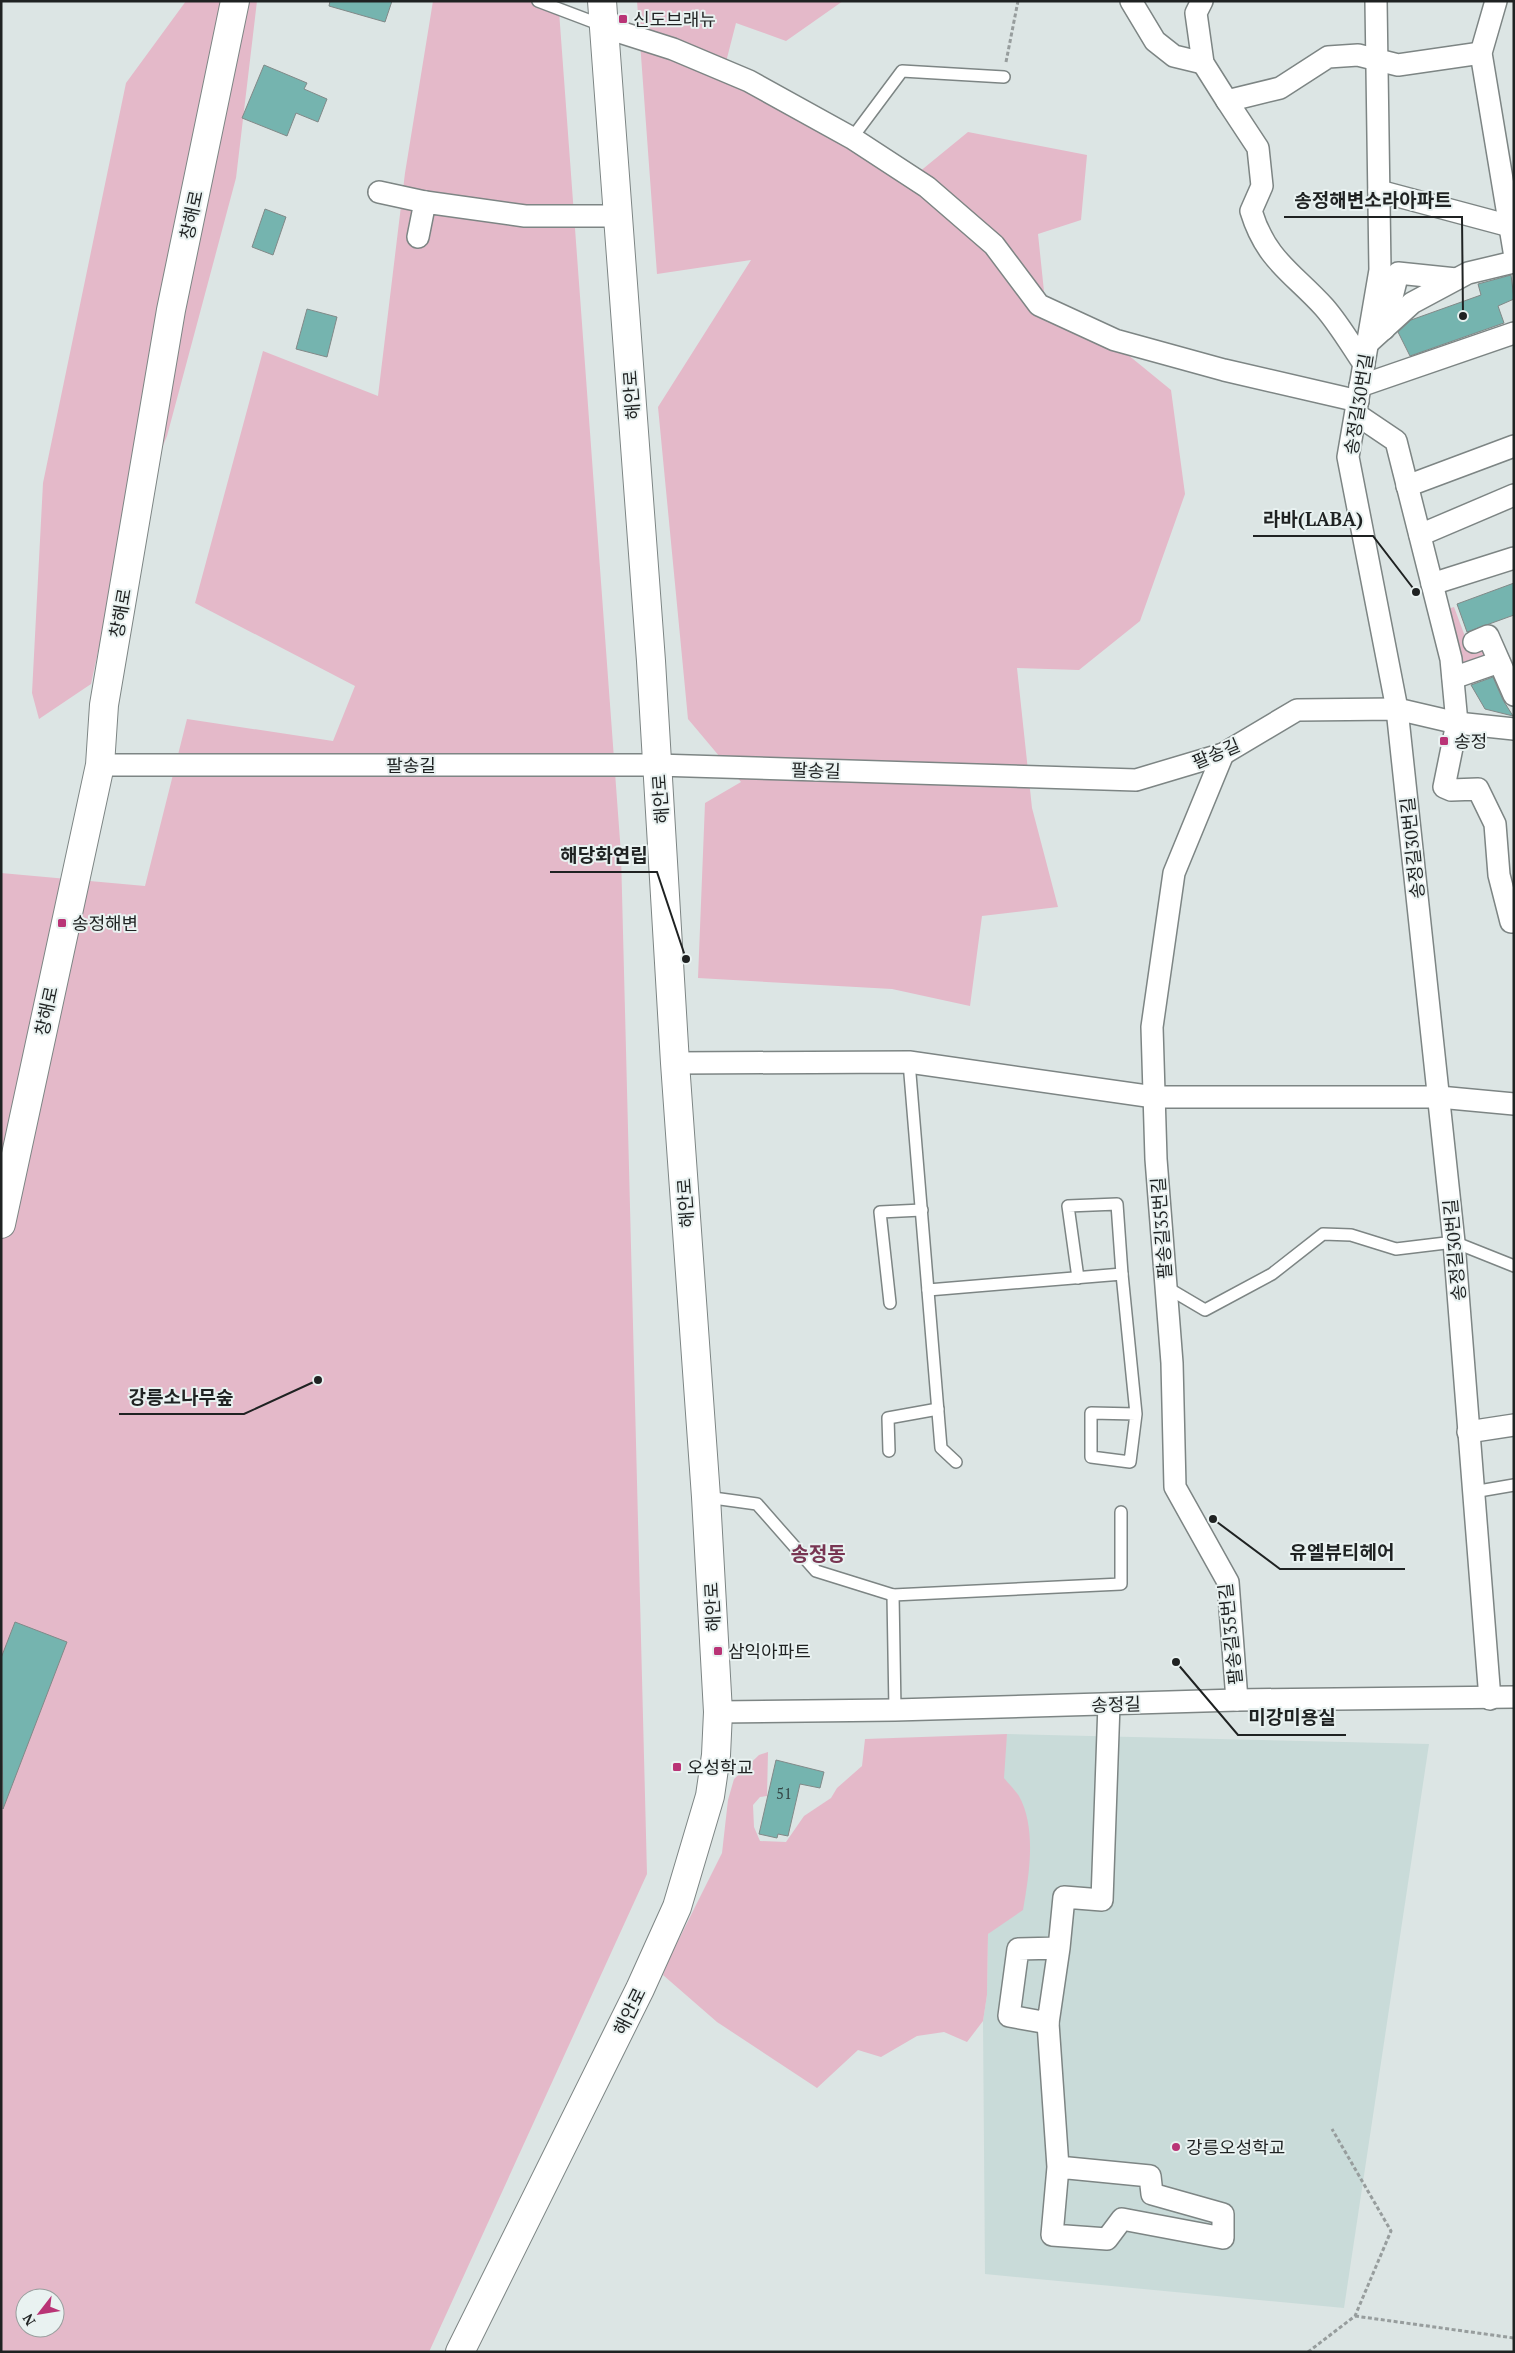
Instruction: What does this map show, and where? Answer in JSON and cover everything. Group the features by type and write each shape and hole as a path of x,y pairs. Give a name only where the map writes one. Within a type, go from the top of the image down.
{"street":[{"name":"창해로","path":"1,1224 100,765 104,705 171,310 235,1"},
{"path":"1130,1 1156,41 1174,56 1203,63"},
{"path":"1202,1 1196,13 1203,63 1258,148 1262,186 1251,210 1256,226 1273,258 1366,353 1384,328 1412,303 1468,273 1514,262"},
{"name":"송정길30번길","path":"1376,1 1380,270 1348,457 1397,709 1454,1242 1490,1699"},
{"path":"1496,1 1481,53 1514,251"},
{"path":"603,14 673,49 749,81 852,138 927,186 994,245 1038,305 1115,340 1224,370 1358,401 1396,441 1451,659 1457,723 1444,787 1451,790 1478,789 1495,824 1499,875 1512,922 1514,921"},
{"name":"해안로","path":"460,2352 640,1989 677,1906 710,1796 716,1755 718,1712 706,1497 675,1063 658,765 603,14"},
{"path":"1226,101 1280,88 1328,56 1358,54 1377,61 1398,65 1481,53"},
{"path":"1379,191 1510,226"},
{"path":"380,192 425,202 525,216 618,216"},
{"path":"418,237 425,202"},
{"path":"1384,328 1398,273 1456,279"},
{"path":"1358,401 1514,333"},
{"path":"1407,486 1514,446"},
{"path":"1420,535 1514,495"},
{"path":"1432,584 1514,558"},
{"path":"1474,642 1488,636 1514,695"},
{"path":"1453,678 1499,662"},
{"name":"팔송길","path":"100,765 658,765 1136,780 1223,754 1297,710 1397,709 1457,723 1514,729"},
{"name":"팔송길35번길","path":"1223,754 1174,873 1152,1027 1156,1159 1172,1363 1174,1487 1228,1582 1237,1700"},
{"path":"675,1063 909,1062 1154,1097 1438,1097 1514,1104"},
{"path":"1468,1432 1514,1425"},
{"name":"송정길","path":"718,1712 895,1710 1237,1700 1490,1699 1514,1697"},
{"path":"1058,2167 1150,2176 1152,2194 1223,2214 1223,2238 1122,2219 1107,2239 1052,2235 1058,2167 1048,2023 1064,1897 1102,1900 1110,1704"},
{"path":"1048,2023 1009,2016 1018,1949 1059,1948"}],"lane":[{"path":"538,1 603,14"},
{"path":"852,138 902,71 1004,77"},
{"path":"909,1062 941,1448 956,1462"},
{"path":"1078,1278 1068,1206 1117,1204 1136,1414 1130,1462 1091,1457 1091,1414 1136,1414"},
{"path":"890,1303 880,1212 922,1210"},
{"path":"1166,1287 1205,1310 1272,1274 1323,1234 1351,1235 1396,1249 1454,1242 1514,1266"},
{"path":"928,1290 1122,1274"},
{"path":"889,1451 888,1418 938,1409"},
{"path":"1473,1492 1514,1485"},
{"path":"706,1497 757,1504 816,1571 893,1595 1121,1584 1121,1512"},
{"path":"893,1595 895,1710"}],"path":[{"path":"1004,77 1018,1"},
{"path":"1308,2352 1355,2316 1391,2231 1332,2129"},
{"path":"1355,2316 1514,2338"}],"shaded area":[{"path":"186,1 257,1 236,178 167,436 120,549 91,684 39,719 32,693 43,483 126,83"},
{"path":"433,1 558,1 621,854 647,1874 429,2352 1,2352 1,873 145,886 187,719 333,741 355,686 195,603 263,351 378,396 405,173"},
{"path":"637,1 843,1 786,41 736,23 726,62 913,177 968,132 1087,155 1081,220 1038,234 1045,301 1100,332 1171,390 1185,494 1140,621 1079,670 1017,668 1032,808 1058,907 982,916 970,1006 892,989 698,978 705,803 741,782 688,719 658,407 751,260 657,274"},
{"path":"1454,607 1469,647 1484,642 1491,659 1462,669 1441,611"},
{"name":"강릉오성학교","path":"1007,1734 1429,1744 1344,2308 985,2274 983,2021 987,1995 988,1934 999,1924 1000,1774"},
{"path":"1007,1734 1004,1778 1019,1796 1025,1809 1030,1837 1029,1867 1023,1910 988,1934 987,1995 983,2021 967,2042 944,2032 917,2036 881,2057 858,2050 817,2088 717,2022 663,1975 669,1959 722,1853 728,1800 734,1779 759,1755 768,1752 767,1796 760,1797 753,1805 754,1827 760,1841 786,1842 804,1816 831,1798 837,1788 862,1766 865,1739"}],"building":[{"path":"330,1 392,1 385,22 329,6"},
{"path":"264,65 307,83 304,89 327,99 318,122 296,113 287,136 242,118"},
{"path":"265,209 286,217 273,255 252,247"},
{"path":"1511,275 1514,299 1498,306 1504,323 1410,356 1398,332 1411,320 1481,295 1478,284"},
{"path":"307,309 337,317 327,357 296,349"},
{"path":"1514,583 1514,615 1467,632 1457,604"},
{"path":"1493,677 1503,700 1513,716 1485,709 1471,685"},
{"path":"15,1622 67,1642 3,1809 1,1658"},
{"path":"776,1760 824,1772 820,1788 800,1784 788,1836 778,1834 777,1838 759,1834"}],"place":[{"name":"신도브래뉴","path":"623,19"},
{"name":"송정해변소라아파트","path":"1463,316"},
{"name":"라바(LABA)","path":"1416,592"},
{"name":"송정","path":"1444,741"},
{"name":"송정해변","path":"62,923"},
{"name":"해당화연립","path":"686,959"},
{"name":"강릉소나무숲","path":"318,1380"},
{"name":"유엘뷰티헤어","path":"1213,1519"},
{"name":"삼익아파트","path":"718,1651"},
{"name":"미강미용실","path":"1176,1662"},
{"name":"오성학교","path":"677,1767"},
{"name":"강릉오성학교","path":"1176,2147"}],"district":[{"name":"송정동","path":"818,1553"}]}
